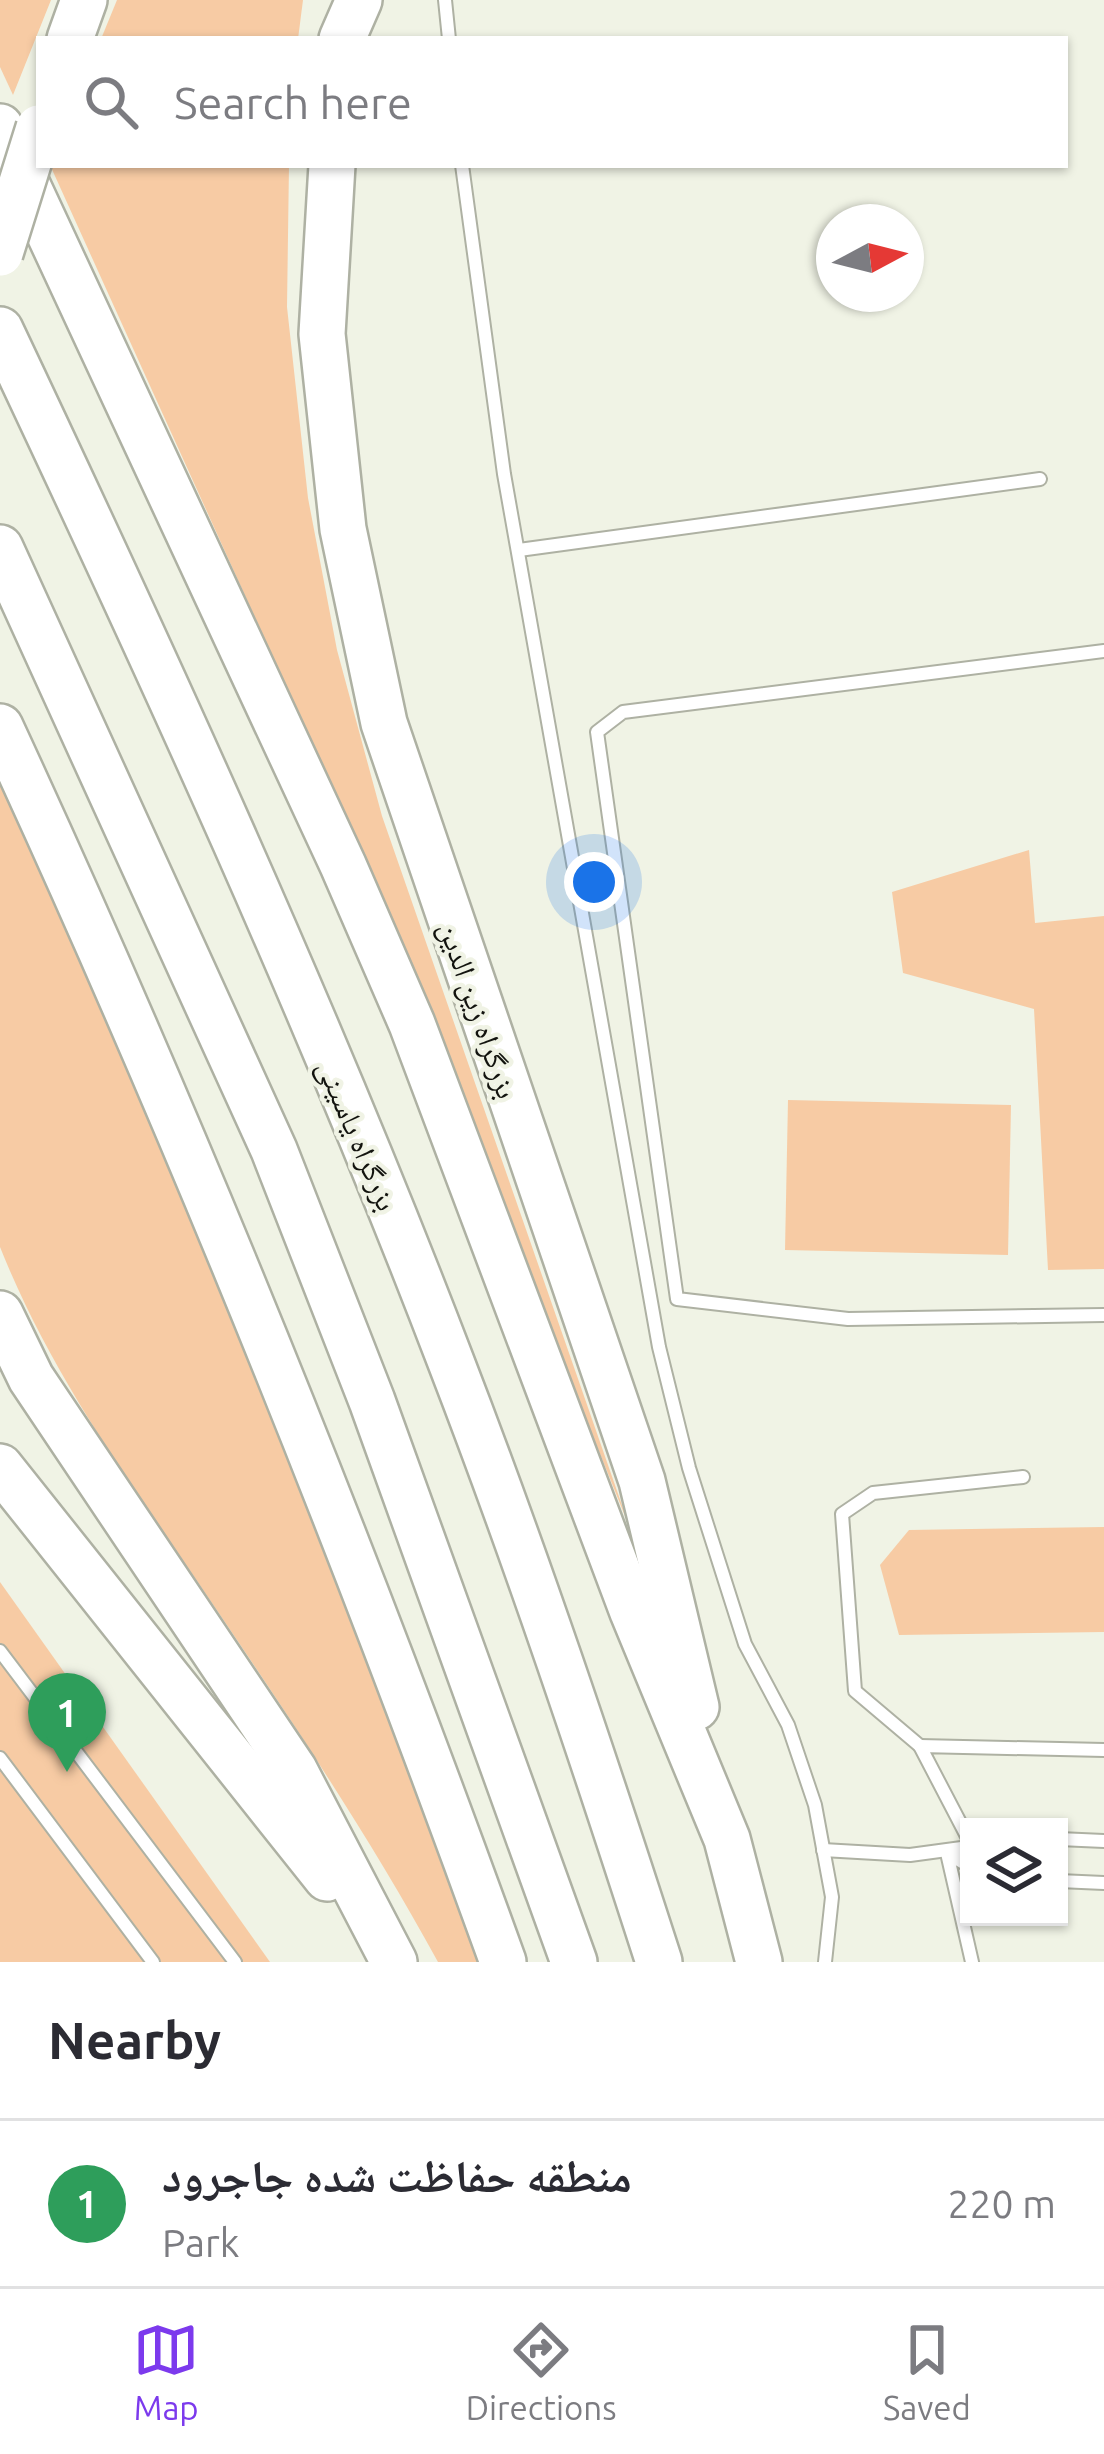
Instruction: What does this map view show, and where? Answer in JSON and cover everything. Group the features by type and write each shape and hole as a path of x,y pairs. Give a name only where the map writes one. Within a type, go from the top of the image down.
{"highway":[{"path":"71,36 84,0"},
{"path":"341,36 344,0"},
{"path":"342,36 359,0"},
{"path":"0,128 344,865 412,1024 633,1612 727,1838 759,1962"},
{"path":"0,253 36,138"},
{"name":"بزرگراه زین الدین","path":"332,168 322,334 343,530 384,723 643,1481 727,1838"},
{"name":"بزرگراه یاسینی","path":"0,330 173,702 450,1358 538,1597 658,1962"},
{"path":"0,548 274,1150 372,1401 574,1962"},
{"path":"0,727 134,1018 294,1408 503,1962"},
{"path":"0,1314 31,1378 294,1770 388,1953"},
{"path":"0,1466 388,1953"}],"lane":[{"path":"446,0 449,36"},
{"path":"463,168 519,550 658,1346 745,1644 788,1725 815,1804 832,1897 825,1962"},
{"path":"519,550 1040,478"},
{"path":"1104,651 623,712 597,732 677,1299 848,1318 1104,1315"},
{"path":"960,1826 920,1746 855,1691 842,1514 873,1493 1023,1477"},
{"path":"0,1652 235,1962"},
{"path":"920,1746 1104,1750"},
{"path":"0,1758 153,1962"},
{"path":"1068,1839 1104,1841"},
{"path":"823,1850 947,1853 960,1848"},
{"path":"947,1853 960,1861"},
{"path":"947,1853 972,1962"},
{"path":"1068,1881 1104,1882"}],"shaded area":[{"path":"0,0 51,0 13,95 0,67"},
{"path":"117,0 303,0 298,36 102,36"},
{"path":"51,168 289,168 287,307 308,498 337,650 382,816 631,1531 338,801"},
{"path":"0,762 200,1226 487,1962 438,1962 323,1770 90,1421 41,1336 0,1247"},
{"path":"1029,850 1035,923 1104,916 1104,1269 1048,1270 1034,1009 903,973 892,892"},
{"path":"788,1100 1011,1105 1008,1255 785,1250"},
{"path":"1104,1527 1104,1632 899,1635 880,1565 909,1530"},
{"path":"0,1582 270,1962 0,1962"}],"place":[{"name":"منطقه حفاظت شده جاجرود","path":"67,1772"}]}
